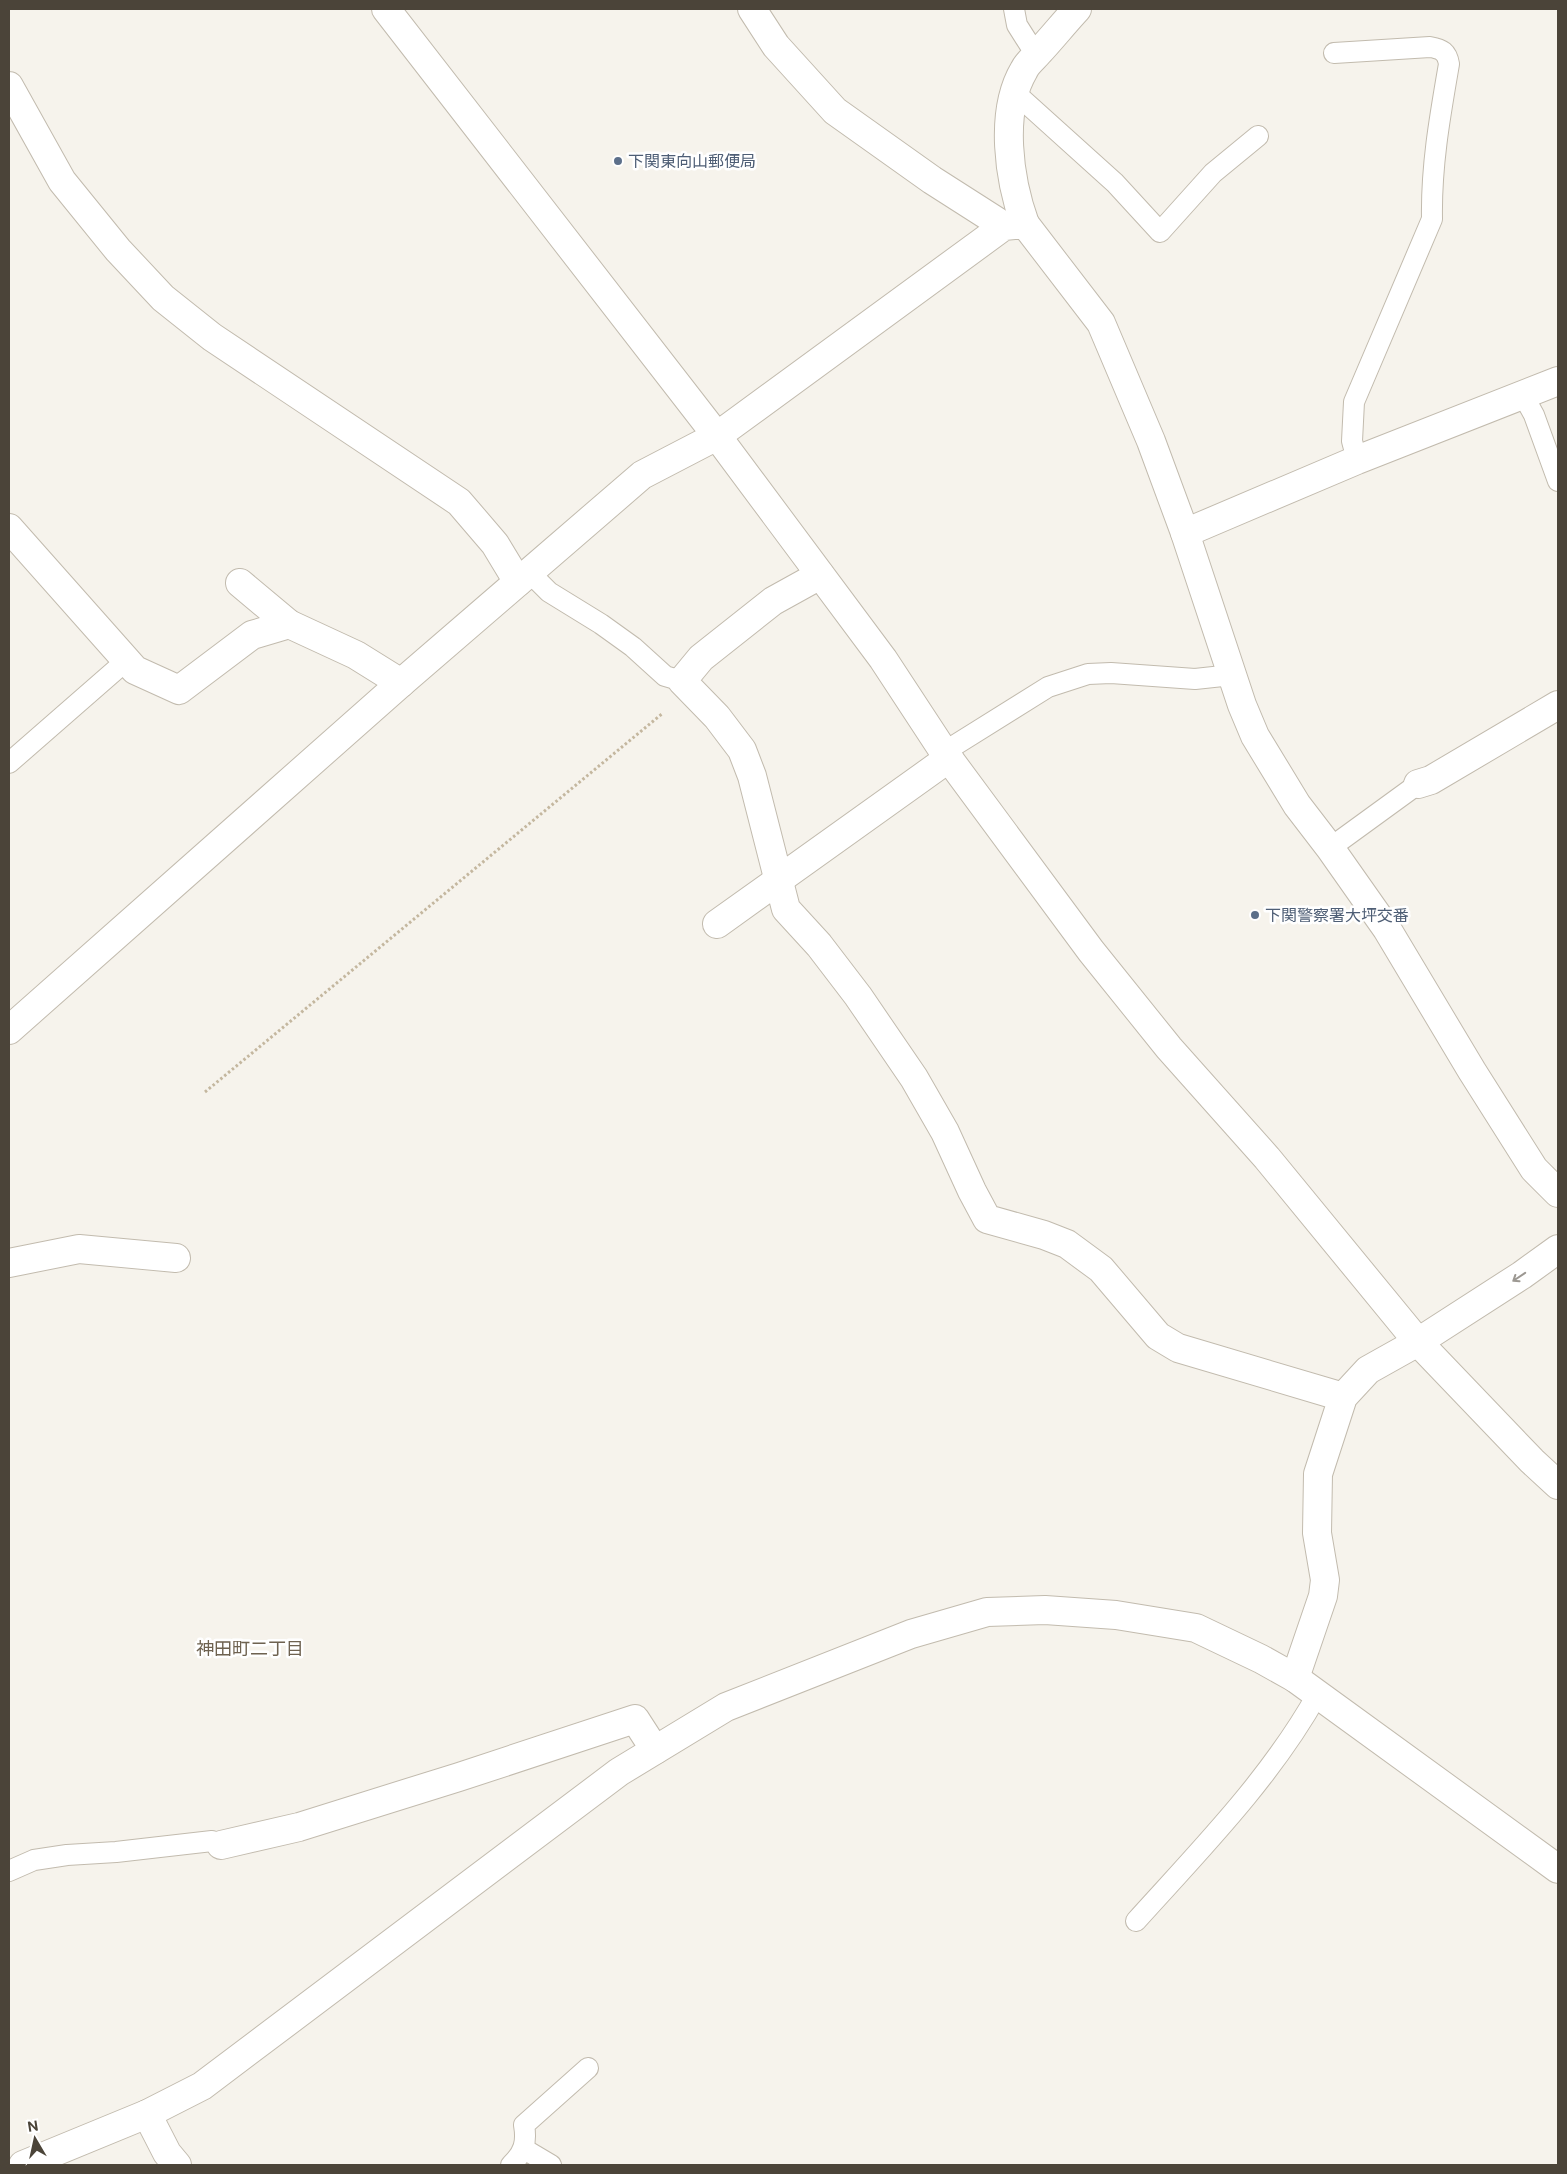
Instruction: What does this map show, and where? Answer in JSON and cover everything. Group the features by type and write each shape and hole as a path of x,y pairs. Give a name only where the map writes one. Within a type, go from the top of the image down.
{"street":[{"path":"386,9 717,436 883,659 947,755 1091,951 1169,1048 1266,1158 1418,1342 1532,1461 1558,1485"},
{"path":"752,9 776,46 835,111 932,180 1014,225 1101,323 1151,441 1255,736 1297,805 1387,929 1472,1071 1534,1169 1558,1193"},
{"path":"9,1030 401,683 642,475 717,436 1014,225 1018,205 1009,139 1010,108 1014,92 1024,68 1077,9"},
{"path":"9,86 62,182 118,250 163,298 212,337 459,502 523,577"},
{"path":"1185,533 1357,460 1558,381"},
{"path":"9,528 135,670 179,690 252,636 289,624"},
{"path":"820,575 773,601 702,658 686,686 717,717 742,750 752,776 786,909 818,945 914,1078 945,1132 972,1191 987,1218 1067,1244 1101,1269 1158,1336 1178,1348 1343,1397"},
{"path":"240,583 289,624 356,655 401,683"},
{"path":"1418,784 1431,780 1558,705"},
{"path":"717,924 947,755"},
{"path":"1294,1678 1323,1596 1326,1580 1318,1533 1318,1474 1343,1397 1368,1370 1418,1342 1522,1275 1558,1248"},
{"path":"9,1263 79,1249 176,1258"},
{"path":"23,2165 147,2114 202,2086 619,1772 726,1707 911,1634 987,1612 1045,1610 1098,1614 1196,1628 1261,1659 1294,1678 1558,1869"},
{"path":"221,1844 308,1824 459,1777 634,1719 656,1750"},
{"path":"147,2114 167,2153 176,2165"}],"lane":[{"path":"1014,9 1017,25 1036,55"},
{"path":"1334,53 1430,47 1440,48 1447,54 1449,64 1435,144 1432,219 1354,402 1352,441 1357,460"},
{"path":"1014,92 1115,183 1160,232 1213,173 1258,136"},
{"path":"1523,395 1534,415 1558,481"},
{"path":"523,577 601,624 633,647 665,676 686,686"},
{"path":"9,763 126,660"},
{"path":"947,755 1048,687 1066,680 1088,674 1111,673 1138,673 1195,679 1232,675"},
{"path":"1330,848 1418,784"},
{"path":"1136,1921 1220,1827 1260,1778 1301,1724 1317,1695"},
{"path":"9,1872 34,1860 67,1854 116,1852 212,1841 221,1844"},
{"path":"512,2165 524,2149 526,2139 524,2125 588,2068"},
{"path":"524,2149 551,2165"}],"path":[{"path":"205,1092 686,686"}],"place":[{"name":"下関東向山郵便局","path":"618,161"},
{"name":"下関警察署大坪交番","path":"1255,915"}],"district":[{"name":"神田町二丁目","path":"250,1649"}]}
